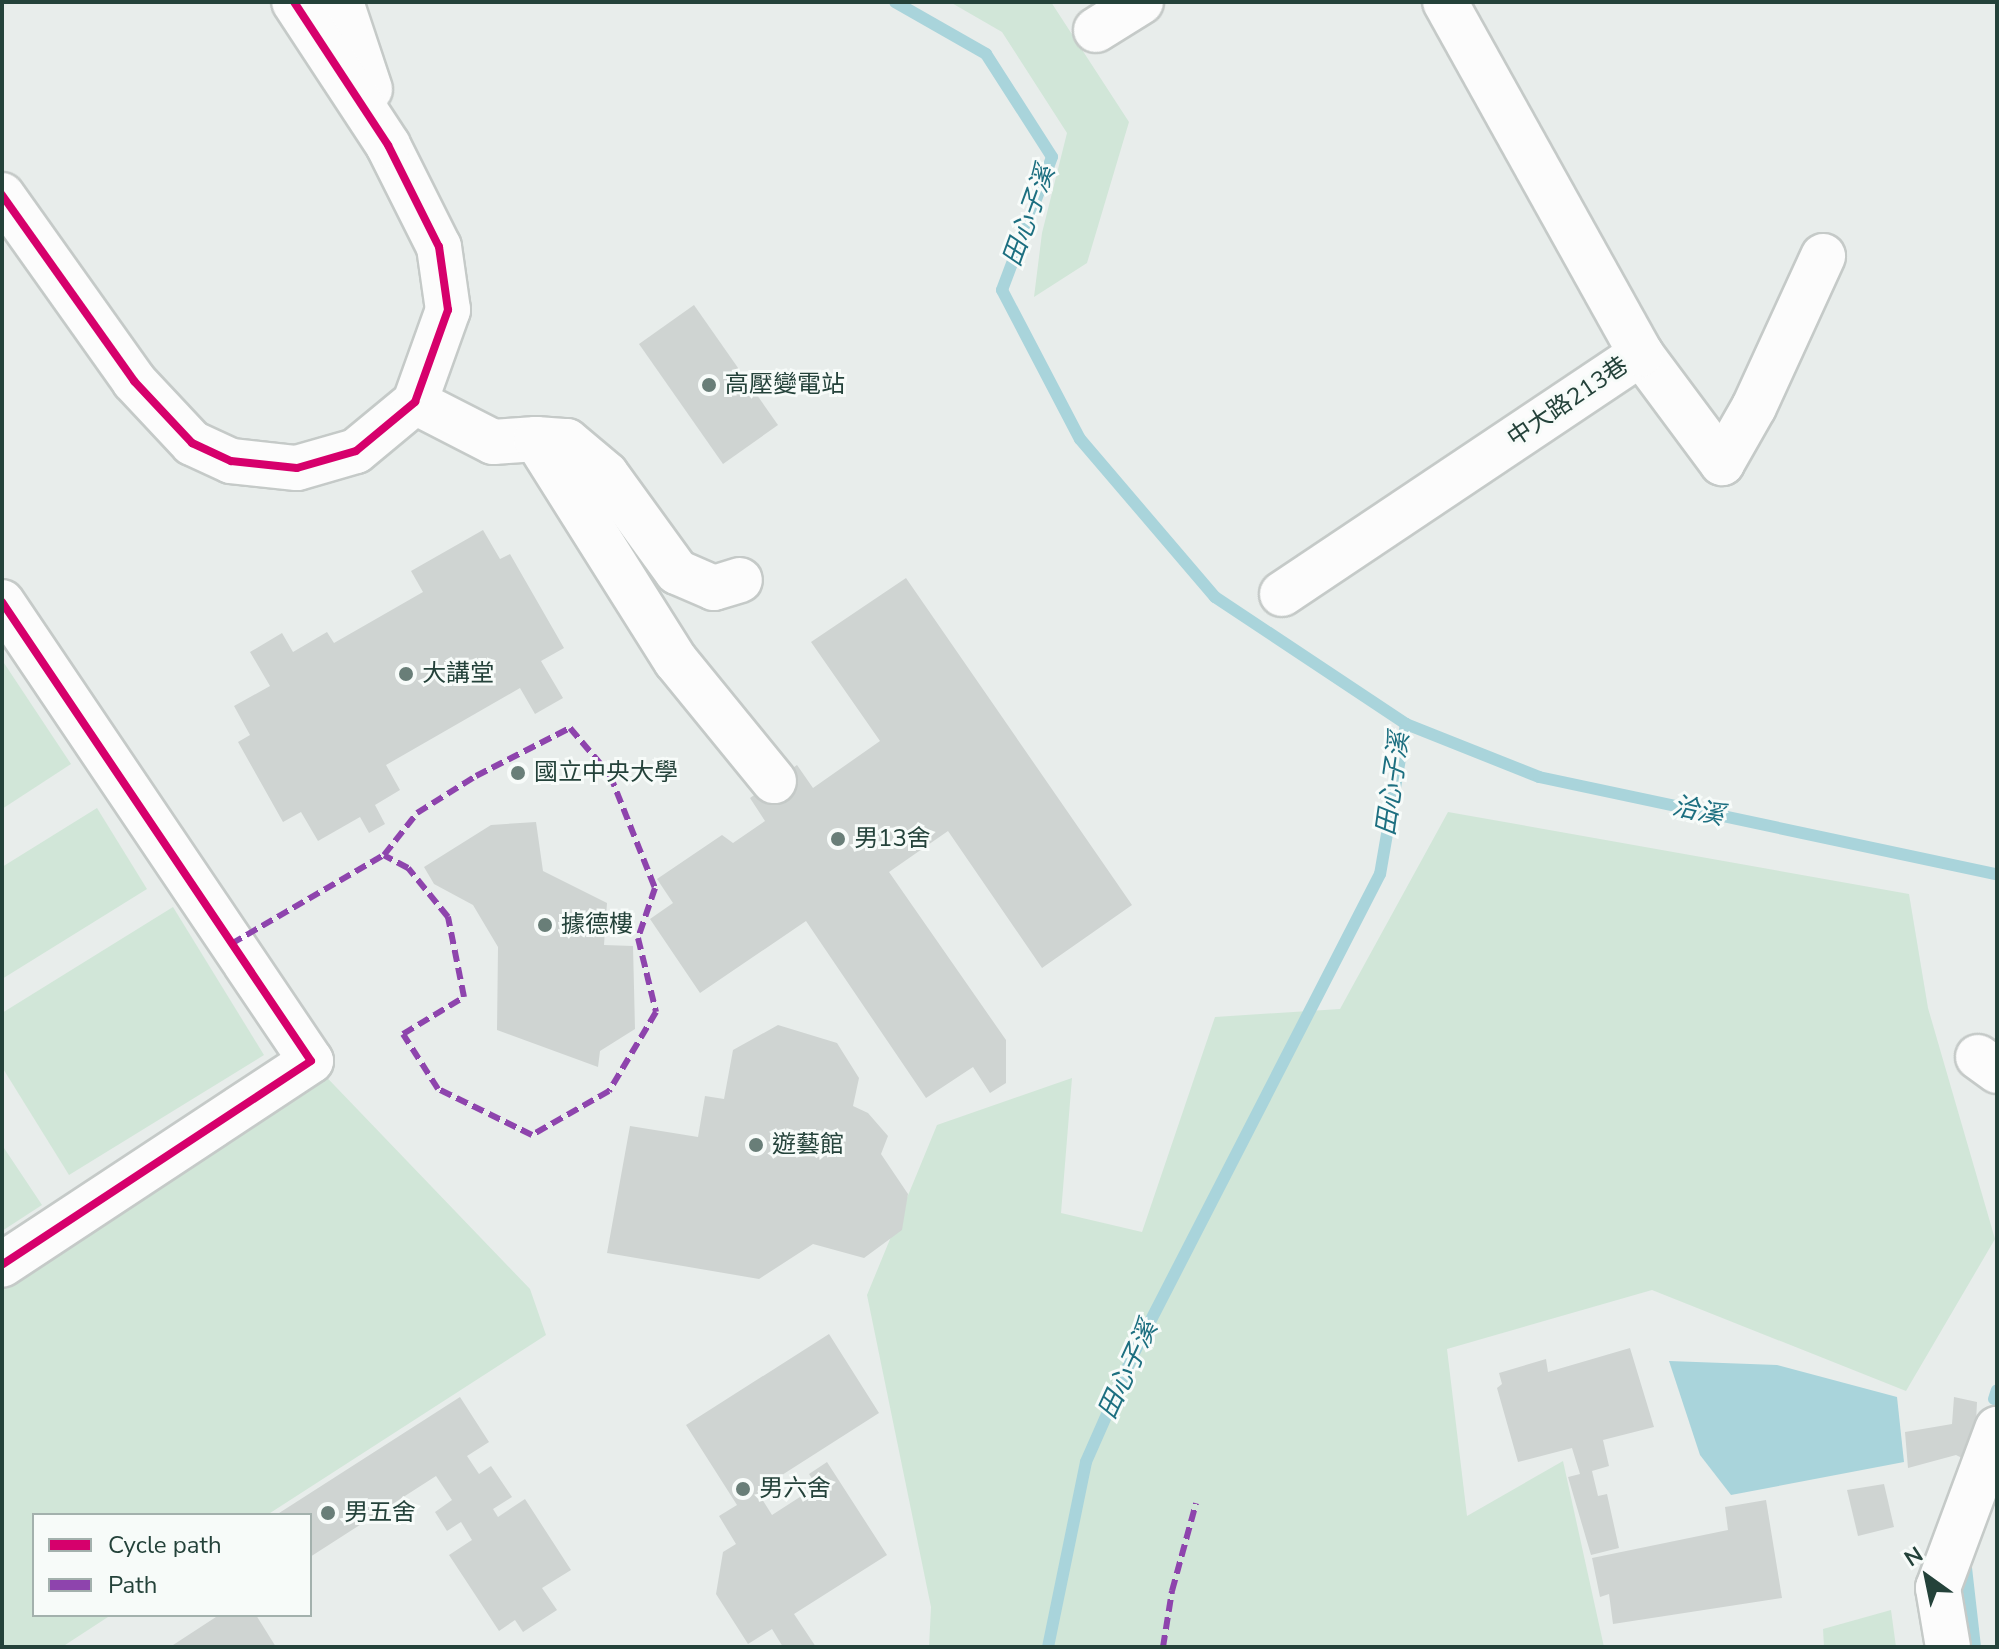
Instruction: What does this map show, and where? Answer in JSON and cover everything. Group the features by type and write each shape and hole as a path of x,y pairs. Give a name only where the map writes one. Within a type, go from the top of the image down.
{"street":[{"path":"2,195 134,381 192,443 231,461 297,468 356,451 415,402 448,310 439,247 388,145 294,2"},
{"path":"341,2 388,145"},
{"path":"1096,30 1141,2"},
{"name":"中大路213巷","path":"1282,594 1641,354 1445,2"},
{"path":"1641,354 1722,463 1754,407 1823,256"},
{"path":"415,402 493,442 536,439 567,441 606,474 677,572 714,588 740,580"},
{"path":"536,439 676,661 774,781"},
{"path":"2,602 311,1061 2,1265"},
{"path":"1948,1647 1938,1588 1997,1429"}],"green space":[{"path":"950,2 1051,2 1129,122 1087,263 1034,297 1042,233 1067,133 1002,32"},
{"path":"2,660 71,764 2,809"},
{"path":"97,808 147,889 2,979 2,867"},
{"path":"1448,812 1909,894 1928,1008 1995,1239 1906,1391 1652,1290 1447,1349 1467,1516 1563,1461 1604,1647 929,1647 931,1607 867,1295 937,1125 1072,1078 1061,1213 1142,1232 1215,1017 1340,1009"},
{"path":"173,907 264,1055 69,1175 2,1067 2,1013"},
{"path":"311,1061 530,1289 546,1335 270,1513 32,1513 32,1617 108,1617 62,1647 2,1647 2,1266"},
{"path":"2,1145 42,1205 2,1231"},
{"path":"1891,1610 1896,1647 1824,1647 1823,1629"}],"water":[{"path":"1669,1361 1777,1365 1897,1397 1904,1462 1731,1495 1700,1455"}],"building":[{"name":"高壓變電站","path":"694,305 778,425 723,464 639,344"},
{"name":"大講堂","path":"483,530 500,559 510,554 564,648 541,661 563,698 535,714 520,688 386,765 400,790 375,805 385,824 369,833 360,817 318,841 301,812 283,822 238,742 250,735 234,706 270,686 250,652 282,633 293,652 327,632 334,643 423,592 411,571"},
{"name":"男13舍","path":"906,578 1132,905 1042,968 948,831 889,872 1006,1040 1006,1083 990,1093 973,1067 926,1098 806,921 700,993 650,919 673,903 657,879 722,835 733,843 765,821 750,798 797,765 813,788 880,741 811,642"},
{"name":"據德樓","path":"536,822 543,871 607,903 604,945 633,946 635,1029 600,1051 598,1067 497,1030 498,947 473,905 434,884 424,867 491,825"},
{"name":"遊藝館","path":"778,1025 837,1043 859,1078 853,1106 868,1113 888,1136 881,1154 908,1194 902,1230 864,1258 813,1244 759,1279 607,1253 630,1126 698,1137 705,1096 724,1099 733,1050"},
{"name":"男六舍","path":"829,1334 879,1413 757,1491 772,1515 817,1486 809,1474 827,1462 887,1555 794,1614 816,1647 783,1647 772,1629 748,1644 716,1594 723,1552 736,1544 719,1516 737,1505 686,1425"},
{"path":"1630,1348 1654,1427 1603,1440 1609,1466 1592,1471 1598,1496 1607,1494 1619,1548 1591,1555 1568,1477 1580,1474 1572,1448 1518,1462 1497,1388 1502,1384 1499,1373 1546,1359 1548,1372"},
{"name":"男五舍","path":"460,1397 489,1442 467,1456 479,1474 491,1466 512,1497 493,1509 498,1517 525,1499 571,1570 542,1588 557,1610 523,1632 515,1620 499,1631 449,1555 472,1540 461,1522 447,1531 435,1512 452,1500 436,1476 312,1556 312,1513 279,1513"},
{"path":"1954,1397 1977,1402 1974,1464 1956,1455 1908,1468 1905,1432 1952,1424"},
{"path":"1884,1484 1894,1527 1858,1536 1847,1490"},
{"path":"1766,1500 1782,1598 1613,1624 1609,1594 1600,1597 1592,1558 1728,1530 1725,1507"},
{"path":"216,1617 257,1617 276,1647 170,1647"}],"waterway":[{"name":"田心子溪","path":"895,2 986,54 1052,157 1002,290 1080,439 1215,597 1406,724 1380,874 1134,1353 1086,1462 1048,1647"},
{"name":"洽溪","path":"1406,724 1539,777 1997,874"},
{"name":"洽溪","path":"1994,1399 1997,1390"},
{"name":"洽溪","path":"1965,1559 1975,1647"}],"marked path":[{"path":"231,944 384,855 417,813 476,776 570,728 610,775 655,888 638,938 656,1012 609,1091 532,1135 438,1089 403,1034 464,997 448,917 408,868 384,855"},
{"path":"1163,1647 1172,1591 1196,1503"}],"cycle path":[{"path":"2,195 134,381 192,443 231,461 297,468 356,451 415,402 448,310 439,247 388,145 294,2"},
{"path":"2,602 311,1061 2,1265"}],"place":[{"name":"高壓變電站","path":"709,385"},
{"name":"大講堂","path":"406,674"},
{"name":"國立中央大學","path":"518,773"},
{"name":"男13舍","path":"838,839"},
{"name":"據德樓","path":"545,925"},
{"name":"遊藝館","path":"756,1145"},
{"name":"男六舍","path":"743,1489"},
{"name":"男五舍","path":"328,1513"}]}
